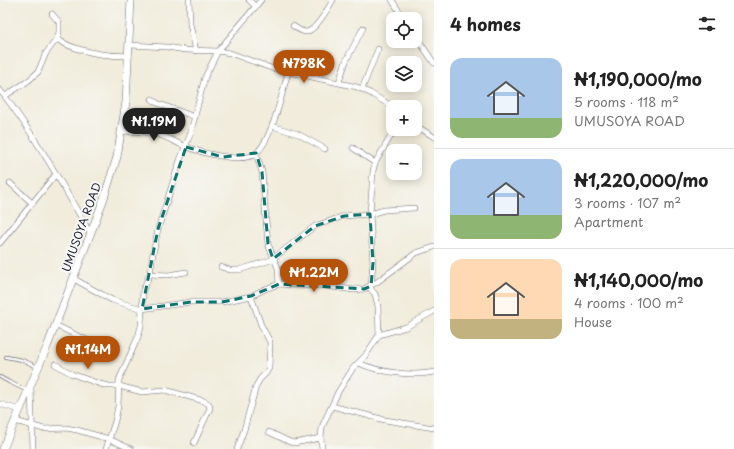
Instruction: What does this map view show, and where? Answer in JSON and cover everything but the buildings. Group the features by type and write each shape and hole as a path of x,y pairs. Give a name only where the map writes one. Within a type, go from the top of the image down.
{"main road":[{"name":"UMUSOYA ROAD","path":"4,449 74,279 117,157 126,102 130,45 131,0"}],"street":[{"path":"189,0 190,24 196,51"},
{"path":"249,0 256,7"},
{"path":"106,449 115,421 122,372 138,337 143,290 150,274 158,229 180,160 186,147 205,77 218,51 261,0"},
{"path":"293,26 305,32 308,31 320,20 333,0"},
{"path":"392,0 400,12"},
{"path":"5,96 28,81 38,72 46,53 57,39 59,22 52,14"},
{"path":"339,82 346,61 363,28"},
{"path":"57,39 63,43 96,53 110,56 129,56"},
{"path":"130,45 196,51 218,51 288,72 339,82 362,89 386,102"},
{"path":"422,46 434,64"},
{"path":"362,89 378,49"},
{"path":"122,131 158,134 186,147 223,157 238,158 251,156 256,153 265,141 272,126 288,72"},
{"path":"0,90 32,133 90,233"},
{"path":"152,99 157,103 195,116"},
{"path":"272,126 298,134 324,149"},
{"path":"422,129 434,137"},
{"path":"322,449 322,427 326,417 346,377 366,356 378,335 378,306 375,294 370,287 373,263 370,214 372,182 375,163 391,136"},
{"path":"353,148 375,163"},
{"path":"256,153 262,172 268,244 278,268 279,284"},
{"path":"1,240 56,174"},
{"path":"10,183 32,203"},
{"path":"221,267 230,270 239,270 274,258 315,226 344,216 370,214 384,210 414,208"},
{"path":"74,279 112,300 142,309 191,302 222,302 252,296 279,284 306,286 318,285 354,290 364,289 370,287 408,258 424,249 434,247"},
{"path":"150,274 176,275 186,272"},
{"path":"236,449 244,430 256,386 269,368 270,342 261,325 252,296"},
{"path":"378,335 406,327 434,311"},
{"path":"55,325 95,344"},
{"path":"359,363 369,368 409,375 421,375 434,372"},
{"path":"55,364 72,374 100,384 119,386 142,392 162,390 170,391 204,401 209,404 210,408 194,443"},
{"path":"30,389 33,449"},
{"path":"0,404 20,410"},
{"path":"332,406 385,420 434,428"},
{"path":"16,421 49,430 66,428 109,439 131,449"},
{"path":"269,432 294,443 321,438"}],"lane":[{"path":"6,357 22,360 39,367"},
{"path":"0,377 9,382 30,389"}],"highlighted area":[{"path":"186,147 223,157 256,153 262,172 268,244 273,259 315,226 344,216 370,214 373,263 371,286 364,289 279,284 251,296 222,302 191,302 142,309 158,229"}]}
